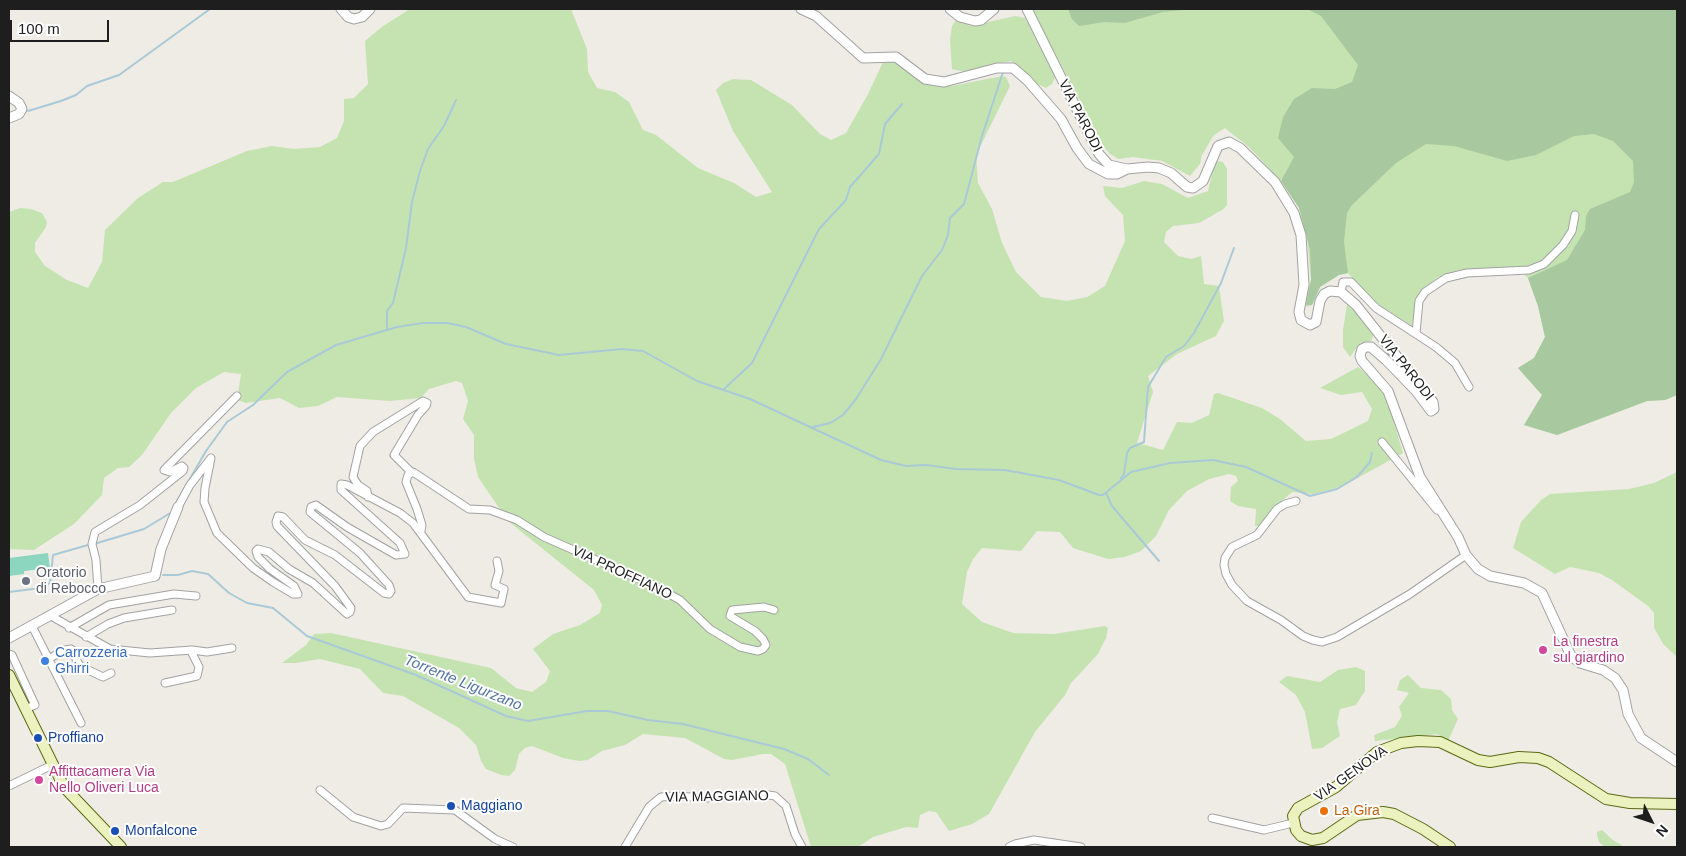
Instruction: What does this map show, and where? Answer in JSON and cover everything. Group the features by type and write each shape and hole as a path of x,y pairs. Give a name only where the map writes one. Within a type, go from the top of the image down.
{"main road":[{"path":"9,675 64,787 121,847"},
{"name":"VIA GENOVA","path":"1293,823 1293,816 1298,808 1336,787 1377,752 1401,743 1418,741 1445,744 1478,760 1490,762 1519,757 1538,758 1549,762 1606,799 1630,803 1677,804"},
{"path":"1293,823 1301,836 1312,840 1323,838 1357,815 1383,812 1407,820 1450,847"}],"street":[{"path":"341,9 351,18 362,17 370,9"},
{"path":"801,9 822,20 863,58 896,57 925,79 944,82 997,68 1013,68 1027,80 1061,119 1077,148 1089,164 1108,174 1117,174 1127,169"},
{"path":"950,9 960,17 975,21 981,20 994,9"},
{"name":"VIA PARODI","path":"1027,9 1099,154 1109,165 1127,169 1159,168 1187,187 1196,188 1203,181 1218,146 1227,142 1236,145 1275,182 1298,220 1304,257 1304,285 1299,314 1301,320 1307,324 1314,323 1317,320 1320,301 1324,294 1332,290 1341,292 1356,305 1433,402 1432,411 1428,409 1416,391 1376,351 1369,346 1362,349 1361,358 1386,386 1414,463 1473,565 1485,574 1524,583 1542,593 1571,656 1580,663 1603,670 1615,678 1623,690 1631,721 1641,738 1677,762"},
{"path":"9,96 19,103 22,109 19,114 9,118"},
{"path":"1416,334 1419,301 1425,292 1446,278 1467,273 1530,270 1544,264 1563,245 1572,231 1575,216"},
{"path":"1341,292 1343,282 1351,282 1376,308 1416,334 1455,363 1469,387"},
{"path":"98,589 96,560 92,544 95,532 140,505 183,471 184,468 182,466 170,472 164,470 237,396"},
{"name":"VIA PROFFIANO","path":"368,497 367,491 358,485 353,477 360,446 374,432 424,401 427,403 426,406 418,415 394,455 411,472 424,478 469,509 490,510 517,520 553,541 654,585 680,600 710,629 740,647 758,651 766,645 755,631 730,616 732,610 764,607 774,610"},
{"path":"1382,442 1443,516"},
{"name":"VIA PROFFIANO","path":"9,638 98,589 156,576 161,549 178,507 190,485 210,458 204,488 204,502 217,533 253,568 272,582 293,594 298,594 294,586 270,569 258,557 256,551 258,549 269,552 289,568 313,583 347,614 351,611 350,605 322,570 277,526 276,519 278,516 284,517 300,536 335,555 382,591 389,594 390,587 360,553 310,512 311,507 316,505 347,527 396,555 404,555 405,550 400,543 341,490 340,485 347,485 400,513 421,531 462,592 474,599 498,603 502,601 504,587 495,585 500,571 497,561"},
{"name":"VIA PROFFIANO","path":"411,472 406,482 420,517 421,531"},
{"path":"1296,501 1285,504 1278,509 1257,535 1232,547 1224,558 1224,565 1232,585 1247,601 1313,640 1322,642 1337,637 1403,599 1466,555"},
{"path":"69,628 109,605 174,594 196,596"},
{"path":"86,637 108,624 124,618 172,610"},
{"path":"51,616 69,628 110,649 150,654 191,650 207,652 232,648"},
{"path":"32,626 81,723"},
{"path":"48,659 71,649 76,653 76,659 80,666 102,677 111,672"},
{"path":"165,683 197,676 199,668 191,650"},
{"path":"9,654 12,655 35,704 26,709"},
{"path":"20,696 28,688"},
{"path":"9,786 52,765"},
{"path":"320,790 353,817 381,826 388,824 403,808 455,810 495,838 514,847"},
{"name":"VIA MAGGIANO","path":"625,847 649,807 661,798 675,796 706,798 762,794 775,796 786,806 795,834 802,847"},
{"path":"1212,818 1264,830 1293,823"},
{"path":"1009,847 1034,840 1081,847"}],"green space":[{"path":"410,9 571,9 587,49 588,72 597,88 615,92 629,102 643,130 656,135 698,168 734,183 756,197 772,192 733,131 716,90 723,83 733,79 751,80 792,105 820,134 831,140 846,133 883,62 887,60 900,65 919,81 933,86 952,86 1002,76 1006,77 1010,86 976,155 978,183 992,209 1002,243 1016,272 1041,297 1067,301 1087,297 1105,286 1125,241 1123,215 1105,196 1103,186 1122,188 1144,181 1162,184 1188,198 1208,191 1214,166 1217,161 1223,162 1227,169 1227,205 1222,210 1199,223 1173,226 1166,232 1164,242 1178,256 1191,259 1201,256 1204,284 1219,286 1224,321 1216,336 1177,354 1148,376 1153,392 1137,443 1163,450 1177,422 1192,423 1209,415 1214,394 1218,393 1262,408 1280,419 1306,441 1331,439 1368,421 1372,409 1362,392 1341,395 1320,388 1358,367 1379,384 1387,399 1403,453 1343,486 1313,494 1292,492 1277,505 1264,523 1258,526 1255,526 1256,509 1238,506 1230,501 1231,487 1238,481 1236,476 1229,474 1209,479 1187,491 1169,510 1156,536 1141,551 1125,557 1108,559 1073,548 1060,532 1037,531 1021,551 982,548 973,559 967,572 962,604 982,622 1013,633 1054,634 1105,626 1108,628 1106,638 1098,654 1071,683 1065,695 1035,732 989,814 972,824 949,831 936,812 929,811 920,815 918,828 906,827 873,837 858,847 811,847 785,764 771,754 732,760 724,759 685,738 643,734 625,745 602,751 588,760 579,761 563,758 532,746 525,748 519,754 515,770 509,776 501,775 486,769 481,761 476,745 459,728 403,696 383,693 360,669 320,659 282,663 306,645 314,634 331,633 491,668 516,688 532,692 546,682 550,671 533,649 553,634 580,625 600,613 602,605 594,590 508,521 478,477 474,459 474,435 463,419 468,401 462,383 456,381 429,389 421,398 390,401 337,397 318,406 299,408 280,398 246,403 237,400 241,374 224,372 196,388 171,413 142,455 129,467 118,468 104,478 102,495 74,524 34,550 9,549 9,212 20,208 42,213 47,222 46,227 35,243 35,252 45,266 67,280 88,288 102,262 105,230 138,198 163,182 173,182 247,151 272,146 294,149 320,147 337,138 344,121 344,99 354,98 368,84 365,41 383,26"},
{"path":"1032,9 1677,9 1677,395 1665,400 1647,401 1557,435 1524,425 1542,395 1518,368 1534,358 1545,337 1538,306 1528,278 1517,267 1459,270 1438,277 1416,298 1412,326 1372,300 1348,273 1339,275 1320,287 1312,305 1307,307 1305,303 1311,280 1307,236 1299,208 1281,181 1250,148 1225,128 1214,135 1202,155 1200,164 1190,176 1162,161 1133,157 1118,159 1110,154 1104,147"},
{"path":"1068,9 1194,9 1163,12 1125,23 1105,22 1079,26 1072,19"},
{"path":"1307,9 1677,9 1677,395 1665,400 1647,401 1557,435 1524,425 1542,395 1518,368 1534,358 1545,337 1538,306 1528,278 1567,260 1585,230 1586,216 1590,209 1630,192 1634,182 1633,161 1613,141 1594,134 1574,136 1536,155 1507,161 1454,146 1426,144 1396,163 1352,205 1347,213 1344,242 1348,273 1339,275 1320,287 1312,305 1306,305 1311,280 1310,250 1299,208 1281,181 1294,157 1278,138 1283,117 1294,99 1312,88 1335,89 1352,82 1358,65 1321,16"},
{"path":"1015,16 1025,18 1055,77 1052,84 1046,88 1037,84 1011,61 965,72 952,69 950,40 952,26 956,20 971,26"},
{"path":"1347,305 1361,317 1374,334 1371,341 1360,343 1350,357 1343,347 1343,330"},
{"path":"1677,472 1677,657 1664,645 1654,628 1654,613 1648,606 1612,580 1599,573 1570,567 1555,574 1513,548 1521,522 1541,500 1550,494 1629,489 1654,483"},
{"path":"48,553 50,568 24,571 24,574 9,576 9,558"},
{"path":"1356,667 1365,671 1365,691 1356,705 1340,709 1337,722 1340,736 1322,748 1312,749 1305,712 1296,695 1279,682 1287,676 1320,682 1338,670"},
{"path":"1408,675 1421,688 1441,690 1451,699 1452,710 1458,719 1448,741 1437,734 1375,741 1374,735 1395,727 1402,716 1399,707 1409,693 1397,690 1400,680"},
{"path":"1602,830 1614,841 1625,847 1605,847 1599,842 1597,835 1597,832"}],"waterway":[{"path":"28,111 61,101 76,95 87,86 119,75 210,9"},
{"path":"813,427 830,423 843,415 856,399 881,359 922,276 942,250 948,235 950,218 964,204 982,136 1003,72"},
{"path":"387,330 387,311 393,303 406,248 412,202 420,171 428,149 444,126 456,100"},
{"path":"723,390 752,363 819,229 846,200 850,187 879,154 885,124 902,104"},
{"path":"1121,478 1124,474 1127,453 1130,448 1144,442 1148,387 1166,357 1184,346 1194,333 1221,283 1234,248"},
{"path":"176,503 206,451 227,422 253,405 287,372 336,345 397,327 423,323 447,323 466,327 506,344 559,355 622,349 643,351 697,381 750,399 881,460 906,466 926,465 956,469 1005,470 1059,480 1099,495 1103,495 1131,472 1170,463 1213,460 1246,467 1310,496 1337,489 1357,477 1370,462 1372,453"},
{"path":"1106,493 1112,506 1159,561"},
{"name":"Torrente Ligurzano","path":"94,544 144,529 172,512"},
{"name":"Torrente Ligurzano","path":"9,592 41,588 50,583 53,555 88,545"},
{"name":"Torrente Ligurzano","path":"163,575 178,575 192,571 208,574 229,593 247,603 273,608 307,636 416,675 506,716 528,721 587,711 608,711 648,720 683,724 784,749 808,759 829,775"},
{"name":"Torrente Ligurzano","path":"119,580 136,576"}],"place":[{"name":"Oratorio di Rebocco","path":"26,581"},
{"name":"La finestra sul giardino","path":"1543,650"},
{"name":"Carrozzeria Ghirri","path":"45,661"},
{"name":"Proffiano","path":"38,738"},
{"name":"Affittacamera Via Nello Oliveri Luca","path":"39,780"},
{"name":"Maggiano","path":"451,806"},
{"name":"La Gira","path":"1324,811"},
{"name":"Monfalcone","path":"115,831"}]}
